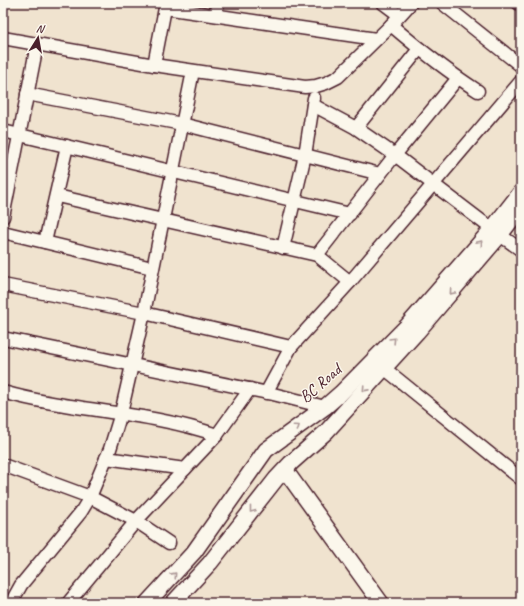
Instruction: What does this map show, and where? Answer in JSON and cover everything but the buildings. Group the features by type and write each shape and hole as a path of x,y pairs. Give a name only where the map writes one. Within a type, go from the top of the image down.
{"street":[{"path":"215,15 218,3"},
{"path":"383,3 399,15"},
{"path":"3,38 154,65 305,87 326,83 338,77 391,25 411,3"},
{"path":"442,3 521,66"},
{"path":"154,65 166,6 215,15 376,39"},
{"path":"391,25 419,49 478,91"},
{"path":"3,217 37,45"},
{"path":"356,128 419,49"},
{"path":"11,603 21,585 81,512 90,497 106,458 121,413 144,313 193,71"},
{"path":"317,255 395,155 458,78"},
{"path":"266,393 291,347 350,282 521,81"},
{"path":"283,248 305,155 316,86"},
{"path":"27,94 182,124 380,174"},
{"path":"313,105 356,128 395,155 521,250"},
{"path":"3,131 350,214"},
{"path":"46,242 67,146"},
{"name":"BC Road","path":"147,603 194,552 257,461 271,446 325,407 341,393 408,325 496,232 521,192"},
{"path":"57,196 317,255 350,282"},
{"path":"173,603 210,563 284,471 326,432 384,368 496,232 521,208"},
{"path":"3,232 152,268"},
{"path":"3,285 144,313 291,347"},
{"path":"3,338 250,389 325,407"},
{"path":"384,368 521,479"},
{"path":"68,603 136,522 217,435 250,389"},
{"path":"3,392 72,407 121,413 187,426 217,435"},
{"path":"271,446 283,451 284,471 381,603"},
{"path":"106,458 185,469"},
{"path":"257,461 263,471 284,471"},
{"path":"3,464 90,497 136,522 169,543"}]}
